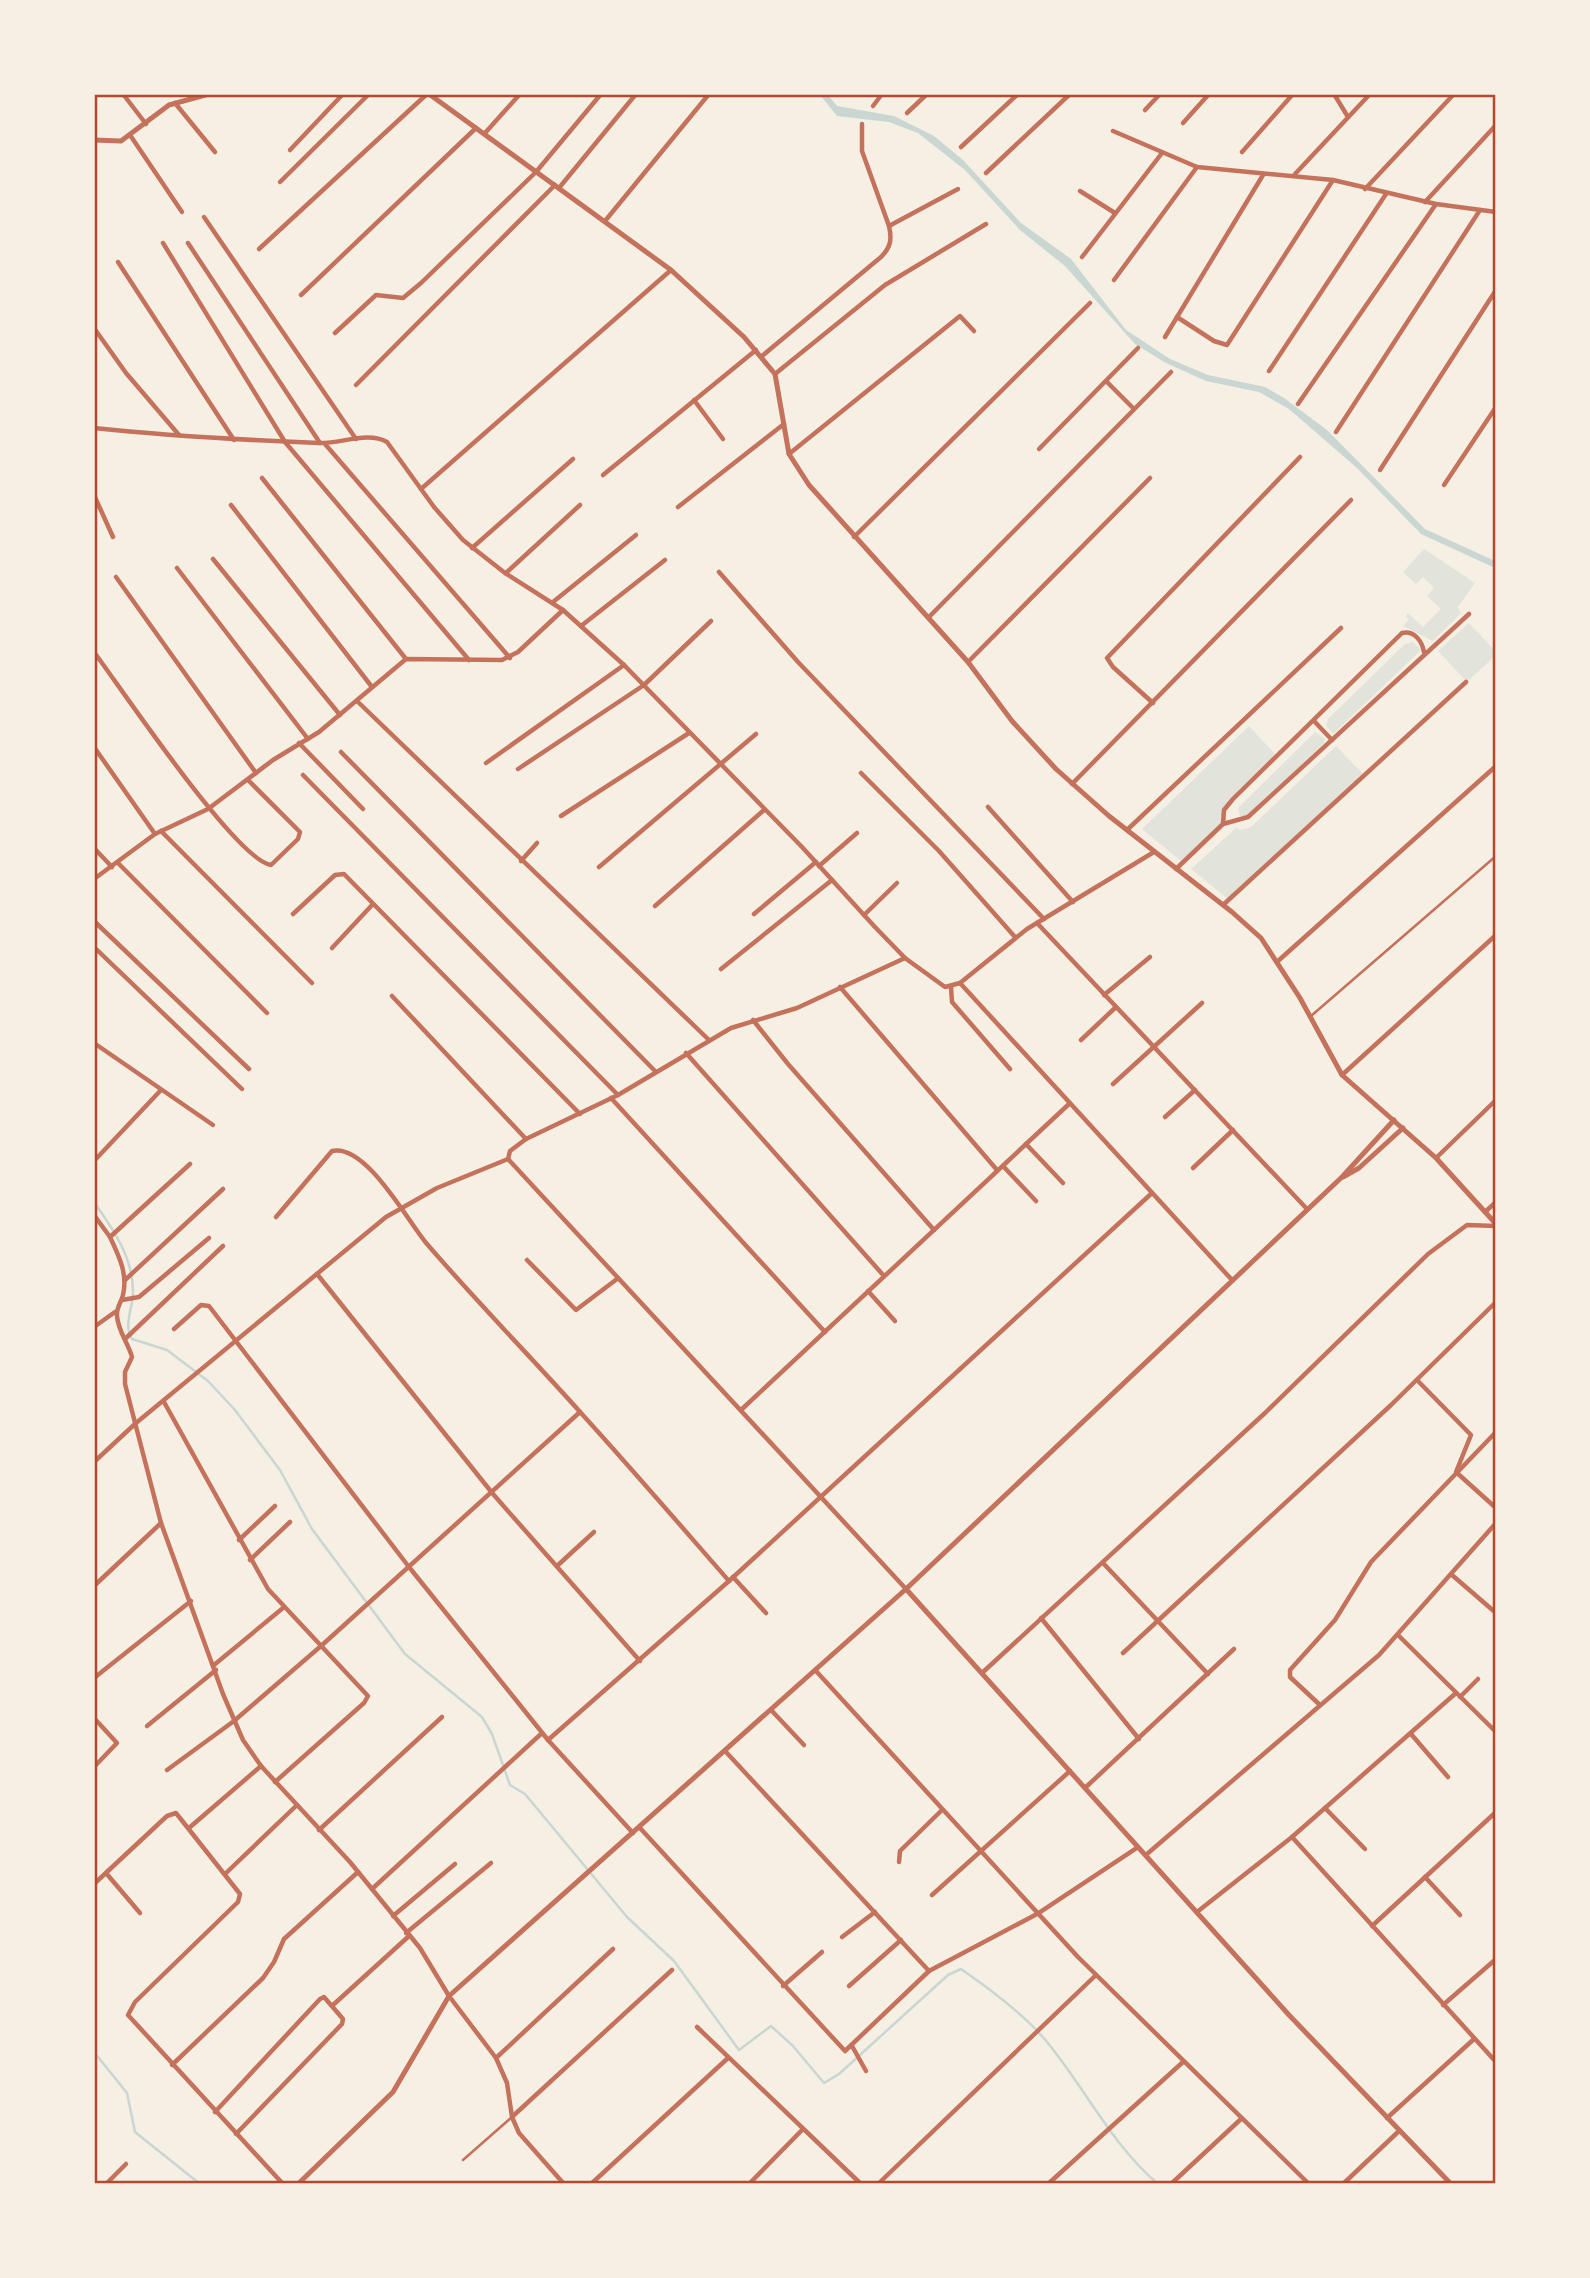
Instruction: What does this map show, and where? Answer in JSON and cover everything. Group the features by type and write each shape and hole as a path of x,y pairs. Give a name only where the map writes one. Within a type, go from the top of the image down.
{"street":[{"path":"122,94 146,124"},
{"path":"94,140 121,141 175,103 209,94"},
{"path":"290,149 343,94"},
{"path":"280,182 369,94"},
{"path":"260,249 428,94 671,270 762,356 775,374 789,454 803,477 968,662 1012,721 1071,784 1153,854 1249,926 1278,961 1342,1075 1436,1158 1496,1225"},
{"path":"485,133 520,94"},
{"path":"335,333 376,295 384,294 394,298 408,295 536,172 601,94"},
{"path":"356,385 557,187 636,94"},
{"path":"605,221 709,94"},
{"path":"873,106 882,94"},
{"path":"906,113 927,94"},
{"path":"961,147 1018,94"},
{"path":"986,173 1070,94"},
{"path":"1144,110 1160,94"},
{"path":"1182,122 1209,94"},
{"path":"1242,152 1293,94"},
{"path":"1334,94 1348,117"},
{"path":"1294,175 1370,94"},
{"path":"1365,188 1454,94"},
{"path":"175,103 215,152"},
{"path":"762,356 886,252 892,238 862,151 862,124"},
{"path":"1425,201 1496,125"},
{"path":"301,295 477,127"},
{"path":"1113,131 1197,167 1333,180 1386,194 1480,210 1492,211 1496,204"},
{"path":"130,135 182,212"},
{"path":"1082,257 1162,153"},
{"path":"1114,280 1197,167"},
{"path":"1165,337 1263,174"},
{"path":"1177,317 1214,341 1227,345 1333,180"},
{"path":"889,226 958,189"},
{"path":"1080,191 1115,213"},
{"path":"1269,371 1386,194"},
{"path":"1298,404 1436,204"},
{"path":"1336,432 1480,210"},
{"path":"204,217 356,440"},
{"path":"775,374 885,285 986,224"},
{"path":"163,243 285,442 469,661"},
{"path":"188,243 323,444 510,658"},
{"path":"118,262 233,440"},
{"path":"421,489 671,270"},
{"path":"1380,470 1496,290"},
{"path":"854,537 1090,303"},
{"path":"789,454 960,316 974,331"},
{"path":"94,328 126,373 180,436"},
{"path":"1039,449 1138,348"},
{"path":"603,475 756,350"},
{"path":"929,617 1171,372"},
{"path":"1106,381 1134,409"},
{"path":"694,400 723,439"},
{"path":"1444,485 1496,407"},
{"path":"678,507 784,424"},
{"path":"94,428 233,440 323,444 374,437 387,442 421,489 472,548 563,610 624,665 818,864 905,958 940,985 951,987 960,983 1015,937 1153,854"},
{"path":"1153,703 1113,667 1107,658 1300,457"},
{"path":"472,548 573,459"},
{"path":"262,478 406,659"},
{"path":"968,662 1150,478"},
{"path":"94,495 113,537"},
{"path":"1071,784 1351,500"},
{"path":"231,505 372,687"},
{"path":"505,573 580,505"},
{"path":"552,602 636,535"},
{"path":"213,559 340,715"},
{"path":"581,626 665,560"},
{"path":"177,568 308,739"},
{"path":"719,572 798,662 1044,919"},
{"path":"116,577 256,773"},
{"path":"94,879 158,833 208,809 308,739 406,659 469,661 510,658 563,610"},
{"path":"1176,869 1223,824 1248,817 1424,652 1469,614"},
{"path":"518,769 644,685 711,621"},
{"path":"1127,830 1340,628"},
{"path":"1223,824 1224,810 1233,799 1402,633 1411,633 1417,637 1424,652"},
{"path":"94,652 208,809 259,858 271,865 298,839 300,832 248,780"},
{"path":"486,763 624,665"},
{"path":"1223,905 1466,682"},
{"path":"357,701 709,1040"},
{"path":"1314,721 1332,740"},
{"path":"561,816 689,733"},
{"path":"598,867 756,734"},
{"path":"299,743 363,809"},
{"path":"94,747 158,833 312,983"},
{"path":"341,752 656,1071"},
{"path":"1278,961 1496,766"},
{"path":"861,774 939,851 1015,937"},
{"path":"303,775 618,1095"},
{"path":"988,807 1073,902"},
{"path":"655,906 764,810"},
{"path":"754,914 857,833"},
{"path":"521,861 537,843"},
{"path":"94,848 112,867"},
{"path":"118,863 267,1013"},
{"path":"293,914 338,873 344,874 580,1114"},
{"path":"721,969 832,880"},
{"path":"863,915 897,883"},
{"path":"332,948 373,904"},
{"path":"94,920 249,1069"},
{"path":"1037,923 1307,1209"},
{"path":"1342,1075 1496,936"},
{"path":"94,947 242,1089"},
{"path":"1104,995 1150,957"},
{"path":"508,1159 510,1152 526,1139 618,1095 709,1040 754,1020 797,1008 905,958"},
{"path":"960,983 1232,1280"},
{"path":"840,987 1000,1168 1036,1201"},
{"path":"951,987 951,1002 1010,1069"},
{"path":"392,996 526,1139"},
{"path":"1113,1084 1202,1003"},
{"path":"1081,1040 1116,1007"},
{"path":"754,1020 823,1105 934,1230"},
{"path":"94,1043 214,1125"},
{"path":"686,1053 884,1276"},
{"path":"94,1161 161,1090"},
{"path":"1165,1117 1195,1090"},
{"path":"611,1098 825,1332"},
{"path":"1436,1158 1496,1100"},
{"path":"741,1410 1069,1104"},
{"path":"298,2183 393,2092 449,1996 906,1589 1342,1177 1394,1120"},
{"path":"1342,1177 1359,1168 1402,1128"},
{"path":"1193,1168 1233,1130"},
{"path":"1026,1144 1063,1183"},
{"path":"276,1217 336,1150 358,1160 378,1176 389,1187 399,1208 460,1282 731,1579 766,1613"},
{"path":"94,1462 136,1423 399,1208 436,1188 508,1159"},
{"path":"508,1159 820,1495 1197,1912 1399,2131 1451,2183"},
{"path":"111,1236 190,1164"},
{"path":"125,1280 137,1272 223,1189"},
{"path":"548,1740 731,1579 1152,1193"},
{"path":"1485,1212 1496,1202"},
{"path":"94,1215 111,1236 122,1262 125,1280 123,1300 116,1311 94,1327"},
{"path":"982,1673 1103,1563 1428,1254 1467,1226 1496,1225"},
{"path":"123,1300 139,1297 209,1238"},
{"path":"125,1338 223,1246"},
{"path":"527,1260 576,1311 617,1279"},
{"path":"317,1274 493,1494 640,1661"},
{"path":"868,1292 895,1321"},
{"path":"1123,1653 1418,1380 1496,1302"},
{"path":"174,1329 207,1304 238,1339 409,1567 542,1733 634,1834"},
{"path":"116,1311 132,1357 125,1372 125,1384 161,1523 234,1721 261,1766 372,1889 496,2058 510,2094 512,2117 519,2133 564,2183"},
{"path":"1418,1380 1471,1435 1456,1472"},
{"path":"164,1402 250,1560 283,1608 362,1688 368,1699 275,1782"},
{"path":"167,1770 234,1721 321,1646 493,1494 580,1412"},
{"path":"1320,1705 1290,1676 1290,1670 1335,1620 1371,1562 1496,1432"},
{"path":"1456,1472 1496,1508"},
{"path":"239,1540 275,1506"},
{"path":"250,1560 290,1522"},
{"path":"94,1586 161,1523"},
{"path":"1147,1854 1266,1756 1398,1635 1496,1523"},
{"path":"1488,1531 1496,1536"},
{"path":"557,1566 594,1532"},
{"path":"1103,1563 1208,1674"},
{"path":"1452,1575 1496,1613"},
{"path":"94,1678 191,1601"},
{"path":"147,1727 283,1608"},
{"path":"1041,1619 1139,1739"},
{"path":"1398,1635 1496,1732"},
{"path":"1086,1787 1234,1649"},
{"path":"816,1671 1037,1914 1183,2062 1309,2183"},
{"path":"1197,1912 1292,1837 1478,1679"},
{"path":"772,1711 804,1745"},
{"path":"319,1830 442,1717"},
{"path":"94,1718 117,1743 94,1767"},
{"path":"372,1889 542,1733"},
{"path":"1411,1734 1448,1777"},
{"path":"726,1752 929,1971"},
{"path":"189,1828 261,1766"},
{"path":"932,1895 1070,1771"},
{"path":"225,1874 297,1805"},
{"path":"1325,1808 1365,1849"},
{"path":"899,1862 900,1851 942,1810"},
{"path":"1372,1926 1496,1812"},
{"path":"94,1884 172,1813 178,1815 189,1828 240,1894 238,1902 129,2010 130,2020 283,2183"},
{"path":"640,1828 838,2047 850,2048 855,2053 866,2071"},
{"path":"1292,1837 1496,2062"},
{"path":"850,2048 929,1971 1037,1914 1139,1846"},
{"path":"332,2005 491,1863"},
{"path":"393,1916 455,1864"},
{"path":"172,2065 262,1978 274,1962 284,1939 358,1872"},
{"path":"106,1873 139,1913"},
{"path":"1425,1877 1460,1915"},
{"path":"842,1937 875,1912"},
{"path":"849,1986 901,1940"},
{"path":"496,2058 613,1949"},
{"path":"783,1986 822,1952"},
{"path":"1443,2005 1496,1959"},
{"path":"512,2117 672,1970"},
{"path":"878,2183 1096,1975"},
{"path":"215,2112 320,1999 324,1997 332,2005 343,2019 342,2024 236,2134"},
{"path":"697,2027 861,2183"},
{"path":"1387,2118 1474,2039"},
{"path":"591,2183 728,2058"},
{"path":"1048,2183 1108,2126 1183,2062"},
{"path":"1172,2183 1241,2119"},
{"path":"749,2183 803,2129"},
{"path":"1343,2183 1399,2131"},
{"path":"106,2183 126,2164"}],"lane":[{"path":"1311,1016 1496,856"},
{"path":"463,2160 512,2117"}],"shaded area":[{"path":"820,95 828,95 837,106 894,116 934,136 963,160 1021,223 1071,259 1126,330 1170,359 1208,375 1265,387 1284,398 1327,430 1425,529 1495,561 1495,568 1421,534 1357,468 1289,409 1259,392 1206,381 1166,363 1135,344 1065,266 1020,230 965,170 918,133 889,122 837,116"},
{"path":"1424,549 1475,583 1458,607 1461,613 1433,641 1403,626 1409,620 1406,616 1408,613 1423,627 1441,609 1427,596 1434,588 1423,577 1416,584 1403,572"},
{"path":"1469,623 1495,651 1495,656 1467,682 1438,651"},
{"path":"1413,642 1421,650 1333,734 1326,725 1328,719 1405,644"},
{"path":"1249,726 1276,755 1223,809 1227,820 1181,861 1142,829"},
{"path":"1315,732 1325,739 1324,743 1248,816 1240,816 1238,808"},
{"path":"1336,746 1365,776 1229,900 1191,869 1236,828 1241,830 1251,827"}],"waterway":[{"path":"94,1202 115,1233 130,1267 133,1298 128,1328 132,1339 167,1350 208,1381 235,1410 280,1470 312,1529 405,1654 482,1717 492,1734 510,1785 525,1794 627,1917 674,1961 739,2050 771,2026 793,2046 824,2083 839,2074 948,1975 961,1969 1009,2005 1042,2036 1127,2153 1158,2184"},
{"path":"94,2052 127,2093 135,2132 200,2184"}]}
